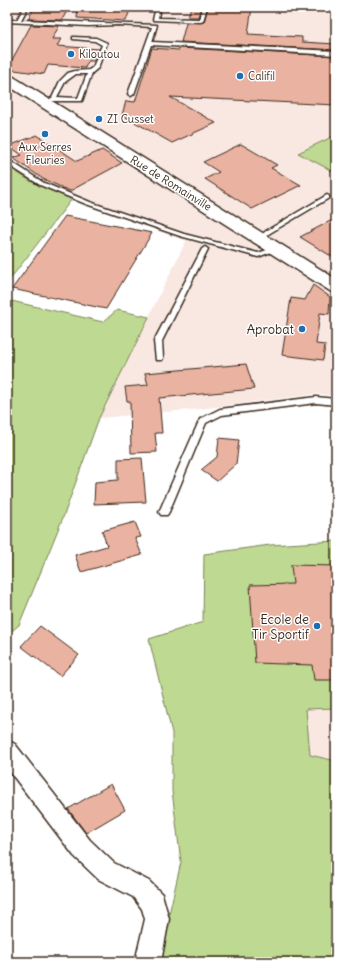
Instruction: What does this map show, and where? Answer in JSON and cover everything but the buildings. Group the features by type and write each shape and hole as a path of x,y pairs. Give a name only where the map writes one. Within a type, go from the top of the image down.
{"main road":[{"name":"Rue de Romainville","path":"7,79 49,101 336,287"}],"street":[{"path":"7,752 82,848 106,871 141,888 153,903 157,919 148,962"}],"lane":[{"path":"18,22 26,7"},
{"path":"158,7 155,19 201,21 205,7"},
{"path":"7,21 88,25 118,24 155,26 131,94"},
{"path":"49,101 80,100 90,72 96,68 106,44 96,40 75,38"},
{"path":"149,43 336,53"},
{"path":"49,101 65,76 76,71 90,72"},
{"path":"7,161 42,184 88,203 182,234 258,255 276,249"},
{"path":"260,239 268,232 328,197"},
{"path":"159,358 158,341 205,249"},
{"path":"164,512 203,422 220,412 316,400 336,402"}],"shaded area":[{"path":"7,7 336,7 336,396 317,394 200,409 99,418 186,241 57,194 32,182 7,166"},
{"path":"336,708 336,761 310,756 305,709"}],"green space":[{"path":"336,135 336,173 298,153"},
{"path":"7,166 32,182 72,199 7,283"},
{"path":"7,300 103,322 117,310 149,317 99,418 64,515 19,625 7,635"},
{"path":"336,541 336,708 306,709 310,755 336,761 336,962 158,962 181,862 172,791 172,733 149,639 203,622 204,554 270,545"}],"place":[{"name":"Kiloutou","path":"71,54"},
{"name":"Califil","path":"240,76"},
{"name":"ZI Cusset","path":"99,119"},
{"name":"Aux Serres Fleuries","path":"45,134"},
{"name":"Aprobat","path":"302,329"},
{"name":"Ecole de Tir Sportif","path":"317,626"}]}
